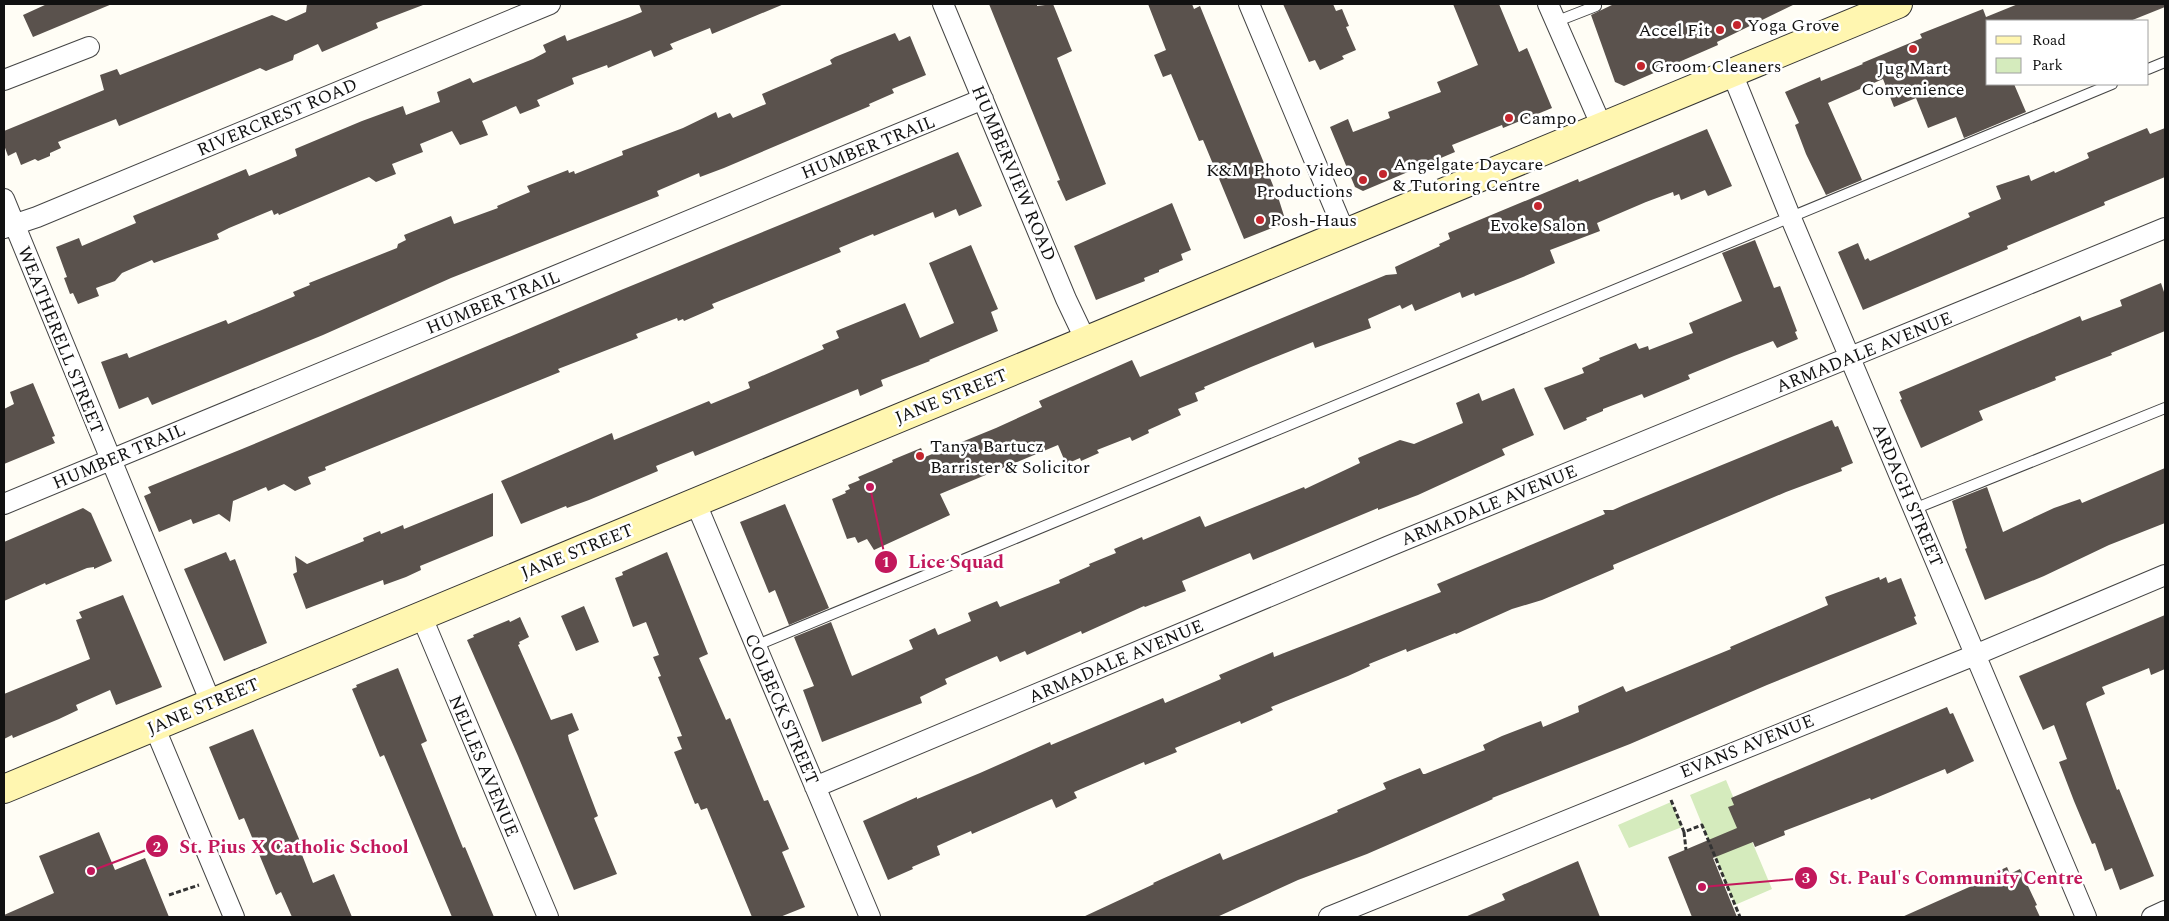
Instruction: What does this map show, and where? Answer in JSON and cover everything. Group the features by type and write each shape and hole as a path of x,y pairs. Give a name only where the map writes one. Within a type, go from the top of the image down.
{"main road":[{"name":"JANE STREET","path":"4,789 1732,73 1865,10 1898,4"}],"street":[{"name":"RIVERCREST ROAD","path":"9,226 46,214 550,4"},
{"name":"HUMBERVIEW ROAD","path":"943,4 1066,299 1086,341"},
{"path":"1249,4 1345,233"},
{"path":"1551,13 1602,127"},
{"path":"4,80 89,46"},
{"name":"ARDAGH STREET","path":"1732,73 1849,357 2086,917"},
{"name":"HUMBER TRAIL","path":"4,504 983,99"},
{"name":"WEATHERELL STREET","path":"4,199 9,226 110,460 211,703"},
{"name":"ARMADALE AVENUE","path":"815,787 1387,547 2165,228"},
{"name":"COLBECK STREET","path":"695,502 870,917"},
{"name":"EVANS AVENUE","path":"1329,917 1975,655 2165,575"},
{"name":"NELLES AVENUE","path":"422,615 548,917"},
{"path":"154,726 234,917"},
{"path":"2152,917 2165,912"}],"lane":[{"path":"1551,13 1596,6"},
{"path":"2149,69 2165,62"},
{"path":"755,646 2110,85"},
{"path":"1914,509 2165,408"}],"path":[{"path":"1663,781 1684,832 1686,850"},
{"path":"1684,832 1702,825 1740,917"},
{"path":"169,896 202,884"}],"green space":[{"path":"1726,780 1772,889 1735,905 1690,795"},
{"path":"1671,802 1682,827 1629,848 1618,825"}],"building":[{"path":"47,4 112,4 33,37 23,15"},
{"path":"307,4 423,5 376,23 378,28 322,52 318,44 294,55 293,60 266,71 260,68 119,126 116,119 58,142 61,148 50,153 50,156 38,161 35,159 21,165 16,152 8,156 4,145 4,131 104,90 100,75 117,69 120,75 272,15 286,21 306,12"},
{"path":"639,4 784,4 712,34 710,28 670,44 673,49 654,57 651,50 608,68 607,65 572,78 574,84 537,100 540,106 520,114 516,106 482,121 488,135 460,145 452,131 420,144 423,152 392,164 396,174 376,182 369,177 279,215 278,213 274,215 272,210 217,234 219,239 154,263 152,260 122,273 115,281 96,288 99,296 78,304 73,293 70,294 64,278 67,277 56,247 79,238 82,246 136,223 133,216 246,169 249,176 288,160 297,156 295,149 362,121 403,106 406,115 440,102 437,92 470,78 473,83 533,59 546,52 543,45 565,35 567,41 642,12"},
{"path":"989,4 1037,4 1037,6 1053,4 1072,51 1057,58 1106,184 1066,201 1057,181 1060,180"},
{"path":"1148,4 1192,4 1194,9 1200,6 1279,200 1285,219 1279,221 1280,225 1244,239 1203,140 1199,141 1171,74 1163,77 1154,55 1166,50"},
{"path":"1283,4 1333,4 1336,11 1342,9 1349,26 1346,27 1356,50 1342,56 1344,59 1320,70 1315,60 1309,62"},
{"path":"1453,4 1499,4 1519,52 1527,48 1552,108 1503,128 1502,125 1452,145 1455,152 1363,191 1355,187 1330,127 1348,119 1353,132 1390,118 1388,112 1441,92 1437,82 1478,65"},
{"path":"1614,4 1795,4 1717,42 1718,45 1624,86 1615,82 1591,15"},
{"path":"2018,4 2165,4 2165,7 2132,20 1986,20 1986,85 2014,85 2026,112 1964,138 1956,117 1928,128 1916,98 1894,107 1883,79 1828,103 1862,180 1826,195 1806,154 1795,125 1799,123 1785,92 1820,77 1821,81 1863,64 1922,38 1920,34 1983,9 1986,17"},
{"path":"895,33 899,41 910,36 926,75 892,89 894,93 869,104 870,106 724,168 700,177 699,173 657,191 659,196 451,278 323,335 152,405 148,397 119,409 101,362 127,353 129,358 226,320 228,324 295,296 293,292 310,285 309,283 397,248 398,244 406,240 404,235 451,216 454,224 498,208 497,206 530,192 527,186 568,170 569,173 574,171 575,174 623,155 622,151 683,128 716,112 718,118 730,113 733,118 766,104 762,94 832,64 830,60 835,57"},
{"path":"2147,128 2150,134 2165,128 2165,177 2104,202 2105,205 2007,246 2008,249 1863,310 1838,252 1858,243 1865,260 1868,258 1870,261 1970,217 1968,213 2001,199 1996,186 2029,175 2031,181 2054,171 2055,173 2089,158 2087,153"},
{"path":"1707,129 1732,186 1708,196 1705,190 1681,200 1679,194 1674,196 1673,192 1646,202 1597,223 1600,231 1550,250 1555,263 1523,277 1475,296 1474,293 1462,298 1460,292 1415,311 1412,304 1402,309 1400,305 1368,319 1371,328 1315,348 1313,342 1251,367 1204,387 1205,389 1195,393 1198,401 1178,409 1181,415 1148,430 1149,433 1132,441 1130,437 1097,450 1099,453 1081,461 1080,458 1066,464 1058,445 940,494 950,515 874,550 867,539 858,543 855,537 847,539 832,499 846,493 845,491 850,489 848,485 860,480 858,477 893,462 892,460 921,448 925,457 996,428 1042,407 1039,401 1132,360 1140,377 1386,275 1397,274 1395,267 1440,246 1439,244 1450,239 1448,233 1578,179 1579,182"},
{"path":"958,152 982,206 959,216 956,209 935,218 933,212 839,248 841,252 712,304 714,308 684,321 683,319 678,321 677,318 636,334 638,338 558,369 560,372 325,467 326,470 308,477 311,484 295,491 284,484 268,491 266,487 233,501 230,522 219,514 193,524 191,519 159,532 144,496 151,493 148,487"},
{"path":"1172,203 1191,250 1181,254 1183,260 1144,278 1145,281 1096,300 1074,246"},
{"path":"1755,240 1774,288 1780,286 1797,331 1795,332 1798,339 1777,348 1773,341 1734,356 1688,375 1690,379 1644,398 1642,394 1603,409 1603,411 1586,418 1587,420 1564,430 1544,388 1584,373 1582,368 1600,360 1599,358 1636,343 1639,349 1648,346 1649,350 1693,333 1689,323 1742,301 1722,253"},
{"path":"971,245 998,309 991,312 998,331 881,380 883,386 860,396 858,389 695,456 693,451 656,466 658,471 589,500 567,508 566,506 521,524 501,481 612,433 614,440 709,401 711,404 750,388 748,382 824,349 822,345 839,338 836,331 905,303 920,338 954,323 929,263"},
{"path":"2161,283 2165,295 2165,331 2111,353 2112,355 2055,377 2056,380 1979,411 1983,420 1921,448 1900,400 1902,399 1899,392 2080,316 2082,321 2122,306 2120,300"},
{"path":"33,383 55,436 52,437 55,443 4,464 4,409 14,404 10,392"},
{"path":"1514,388 1534,435 1502,449 1505,455 1418,495 1378,510 1378,508 1253,560 1250,553 1182,581 1186,591 1144,606 1082,634 1081,631 1027,655 1025,651 1000,662 997,656 945,679 947,684 920,697 922,703 822,742 803,690 814,686 794,637 831,622 852,676 913,649 909,640 935,628 938,635 971,621 968,613 997,601 1000,607 1060,583 1059,580 1090,566 1089,564 1116,553 1114,549 1142,537 1143,540 1200,516 1205,527 1304,487 1305,489 1360,463 1358,458 1400,440 1414,444 1463,423 1456,403 1479,393 1482,401"},
{"path":"1832,420 1835,427 1838,426 1853,463 1841,468 1842,471 1786,492 1613,565 1614,569 1542,600 1512,609 1456,634 1407,652 1406,649 1369,664 1370,666 1348,676 1271,707 1273,710 1241,724 1240,721 1175,748 1177,752 1145,765 1144,762 1074,792 1077,798 1056,808 1052,799 972,834 971,831 937,846 940,855 888,880 863,821 1050,742 1051,745 1163,698 1165,703 1221,679 1219,675 1273,652 1274,657 1441,592 1437,584 1605,514 1603,510 1613,510"},
{"path":"2165,468 2165,523 2109,545 2044,576 1985,600 1965,549 1967,548 1952,501 1987,487 2003,532 2054,508 2080,499 2082,503"},
{"path":"493,493 493,536 420,566 421,570 406,577 384,585 383,580 306,609 293,574 297,572 295,556 307,564 364,541 363,538 380,531 381,534 403,525 404,529"},
{"path":"785,504 829,608 789,625 775,590 769,593 740,522"},
{"path":"83,508 91,513 112,561 94,569 94,567 87,568 46,585 45,583 4,601 4,542"},
{"path":"226,552 230,561 235,559 267,643 224,661 184,569"},
{"path":"667,552 708,654 699,658 726,720 730,718 764,801 768,800 789,849 782,852 805,907 780,917 752,917 707,808 701,810 698,803 695,804 674,752 682,749 677,737 682,736 658,677 661,676 653,657 659,655 646,622 633,627 615,578 623,575 622,572"},
{"path":"1879,577 1880,580 1886,577 1888,583 1901,578 1916,616 1914,617 1917,624 1767,685 1630,744 1492,798 1367,854 1298,880 1217,917 1083,917 1220,853 1223,860 1338,812 1337,810 1386,789 1383,783 1420,768 1423,774 1425,774 1485,750 1483,745 1502,736 1541,721 1543,727 1579,712 1578,706 1623,686 1626,692 1731,649 1730,647 1828,605 1825,597"},
{"path":"123,595 162,687 116,705 110,690 76,705 78,710 59,719 13,738 12,735 4,739 4,694 90,659 76,620 82,618 79,612"},
{"path":"584,606 599,642 576,651 561,616"},
{"path":"2165,615 2165,669 2151,675 2149,668 2102,687 2105,694 2086,704 2117,790 2119,789 2154,876 2120,890 2112,868 2105,871 2095,843 2092,844 2074,801 2059,762 2067,759 2054,725 2043,730 2019,676"},
{"path":"520,617 529,637 519,642 520,644 518,645 551,720 572,713 579,730 568,735 569,740 598,816 594,818 617,874 574,890 467,640 474,637 473,635"},
{"path":"398,668 427,741 421,744 463,848 465,847 494,917 452,917 384,755 380,757 352,689 357,687 356,685"},
{"path":"1947,707 1950,714 1953,713 1974,761 1947,774 1945,769 1871,800 1870,798 1784,831 1785,835 1755,847 1753,842 1713,858 1737,917 1692,917 1668,857 1737,828 1728,807 1734,805 1731,798"},
{"path":"253,729 302,846 299,847 313,883 334,874 352,917 292,917 281,892 276,895 244,818 239,820 209,747"},
{"path":"99,832 115,870 145,858 169,917 4,917 4,915 54,893 39,856"},
{"path":"1578,861 1600,917 1465,917 1505,900 1502,894"},
{"path":"2007,867 2010,874 2020,869 2037,905 2035,906 2040,917 1902,917 1976,884 1975,882"}],"place":[{"name":"Yoga Grove","path":"1737,25"},
{"name":"Accel Fit","path":"1720,30"},
{"name":"Jug Mart Convenience","path":"1913,49"},
{"name":"Groom Cleaners","path":"1641,66"},
{"name":"Campo","path":"1509,118"},
{"name":"Angelgate Daycare & Tutoring Centre","path":"1383,174"},
{"name":"K&M Photo Video Productions","path":"1363,180"},
{"name":"Evoke Salon","path":"1538,206"},
{"name":"Posh-Haus","path":"1260,220"},
{"name":"Tanya Bartucz Barrister & Solicitor","path":"920,456"},
{"name":"Lice Squad","path":"870,487"},
{"name":"St. Pius X Catholic School","path":"91,871"},
{"name":"St. Paul's Community Centre","path":"1702,887"}]}
